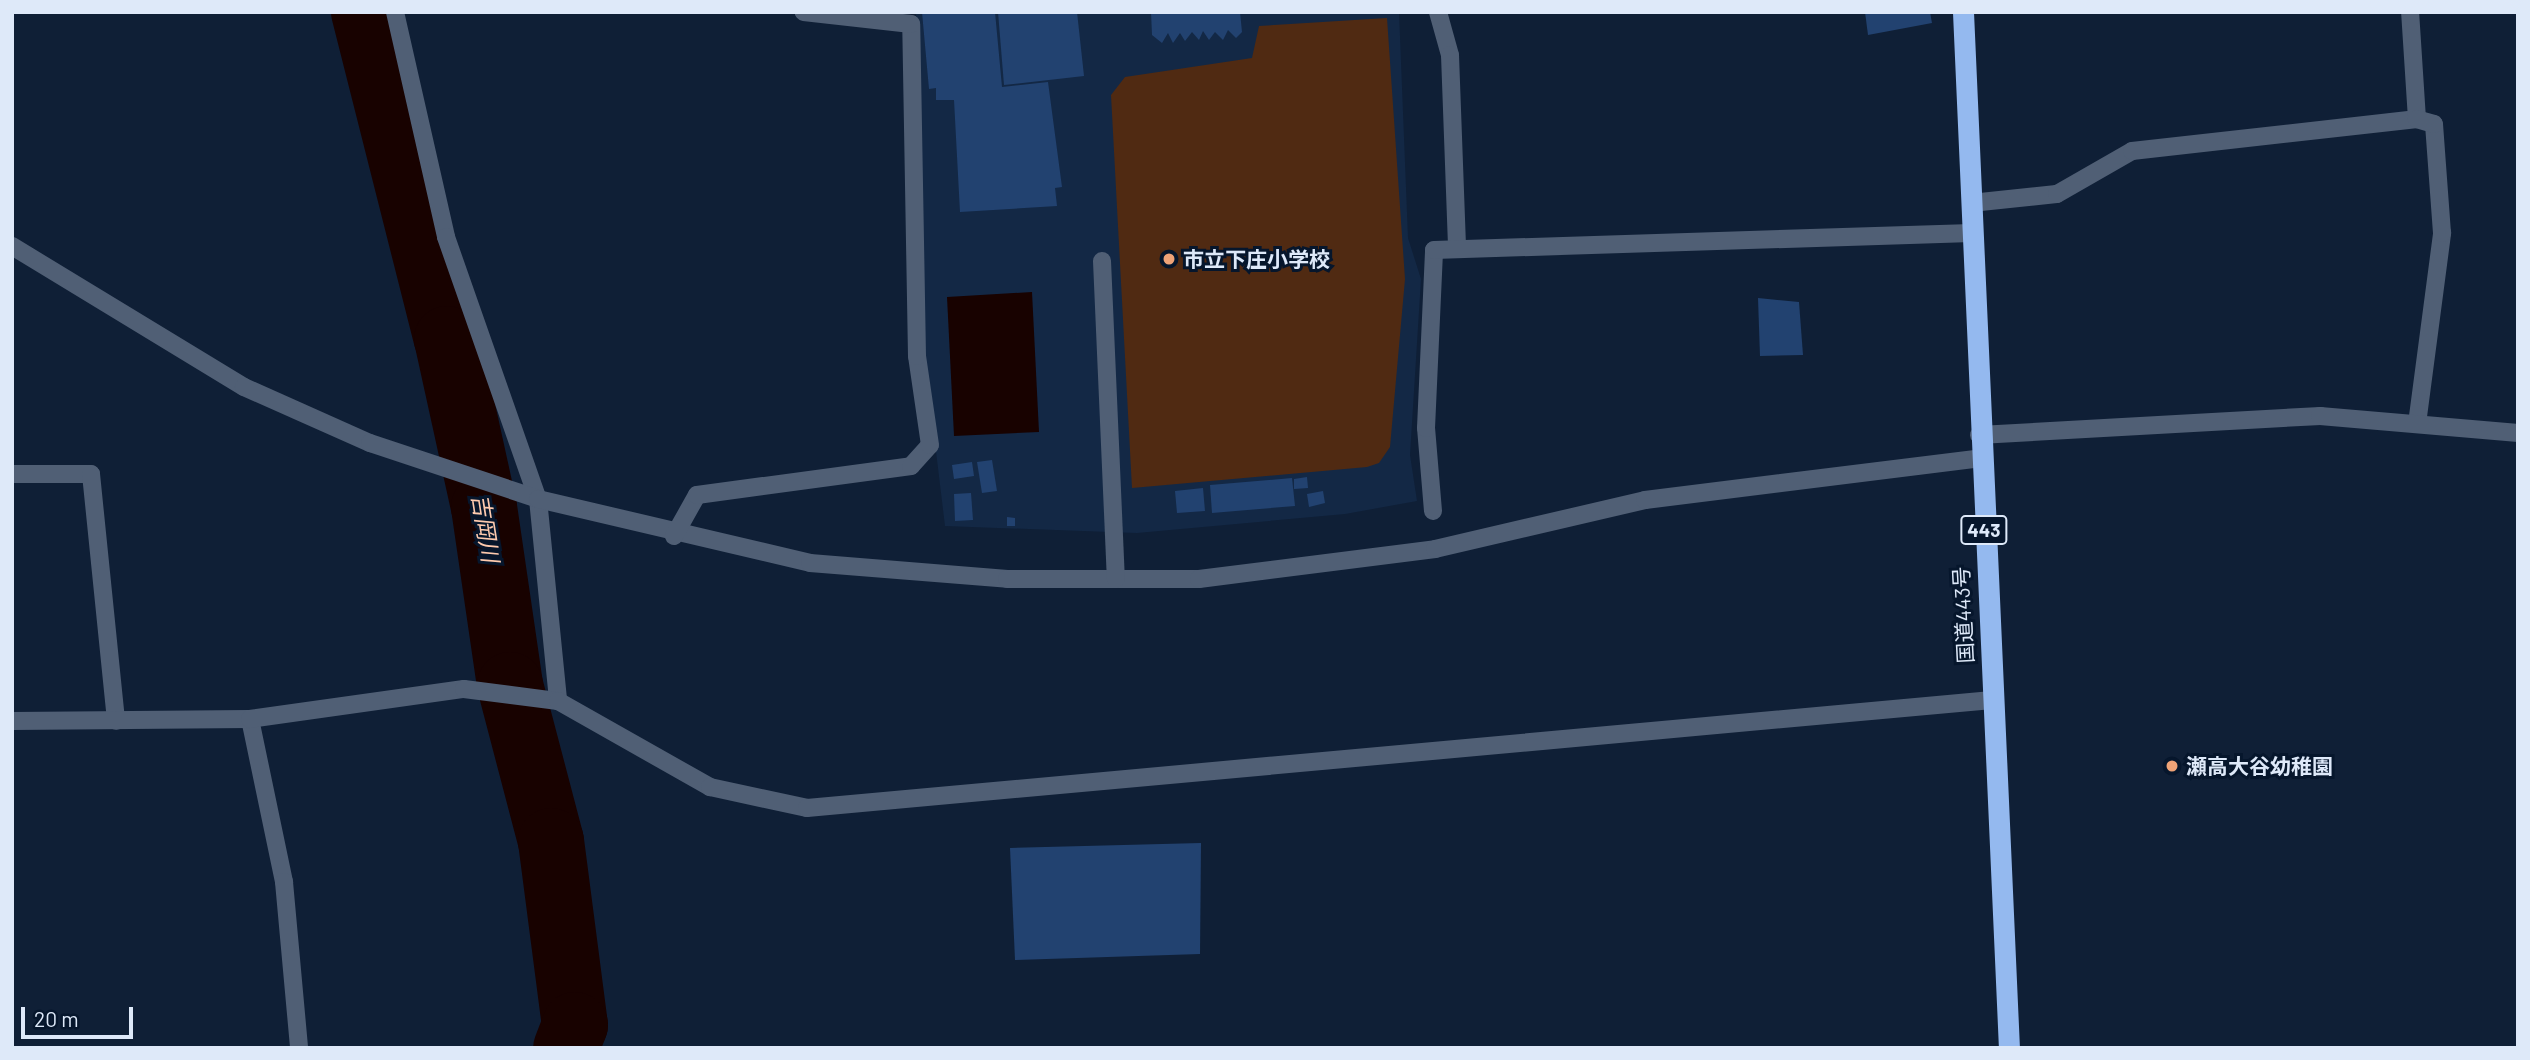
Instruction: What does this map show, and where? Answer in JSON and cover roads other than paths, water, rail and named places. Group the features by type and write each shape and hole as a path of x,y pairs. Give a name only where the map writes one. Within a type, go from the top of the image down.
{"highway":[{"name":"国道443号","path":"1963,12 1979,435 2009,1048"}],"street":[{"path":"395,12 446,237 529,496 558,701"},
{"path":"674,536 697,495 911,466 930,445 917,356 911,24 804,12"},
{"path":"1438,12 1450,55 1457,249"},
{"path":"2410,12 2417,119"},
{"path":"1971,203 2057,194 2132,151 2417,119 2434,124 2441,233 2417,424"},
{"path":"1433,511 1426,428 1434,250 1972,233"},
{"path":"12,246 244,387 456,473 674,536 810,563 1007,579 1199,579 1435,549 1646,500 1981,458"},
{"path":"1101,261 1116,579"},
{"path":"1979,435 2319,416 2518,433"},
{"path":"12,474 90,474 116,720"},
{"path":"12,721 250,719 464,689 558,701 710,787 807,808 1992,700"},
{"path":"250,719 284,882 299,1048"}],"waterway":[{"name":"吉岡川","path":"364,12 447,339 484,507 510,685 551,841 575,1025 566,1048"}],"place":[{"name":"市立下庄小学校","path":"1169,259"},
{"name":"瀬高大谷幼稚園","path":"2172,766"}]}
